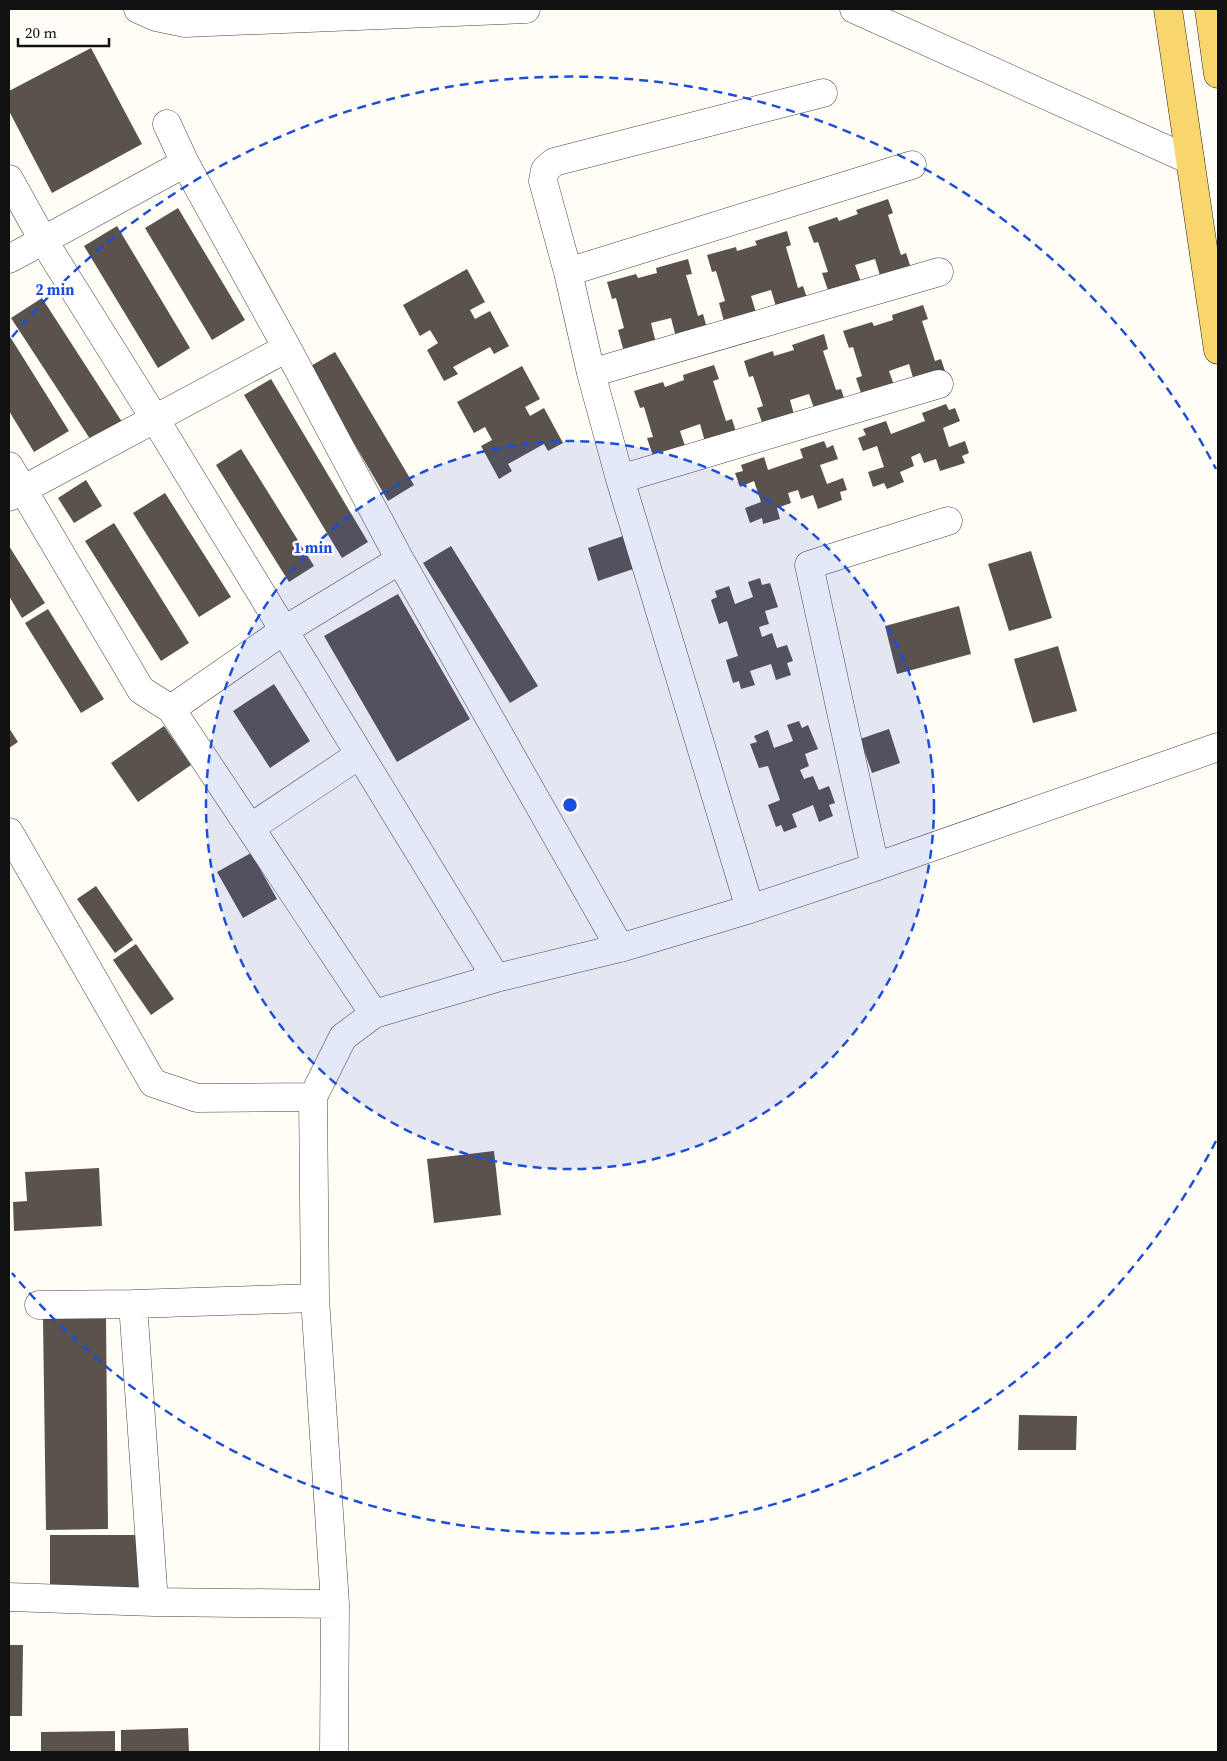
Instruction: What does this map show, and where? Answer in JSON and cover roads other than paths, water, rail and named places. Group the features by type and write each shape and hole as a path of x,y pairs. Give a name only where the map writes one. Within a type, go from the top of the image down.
{"main road":[{"path":"1168,9 1218,350"},
{"path":"1209,9 1218,74"}],"street":[{"path":"138,9 156,17 185,23 526,9"},
{"path":"854,9 1190,160"},
{"path":"750,909 620,479 543,181 546,170 554,162 823,93"},
{"path":"167,124 185,163 287,348 400,560 620,948"},
{"path":"9,259 185,163"},
{"path":"568,272 912,165"},
{"path":"9,179 43,240 155,419 496,978"},
{"path":"592,373 939,272"},
{"path":"16,493 287,348"},
{"path":"620,479 939,384"},
{"path":"9,466 16,493 141,690 171,709 374,1014"},
{"path":"875,867 809,565 948,521"},
{"path":"171,709 283,631 400,560"},
{"path":"334,1752 335,1604 315,1298 314,1097 342,1037 374,1014 496,978 620,948 750,909 1218,747"},
{"path":"250,828 359,754"},
{"path":"9,832 154,1083 197,1098 314,1097"},
{"path":"39,1305 315,1298"},
{"path":"133,1304 154,1602"},
{"path":"9,1597 154,1602 335,1604"}]}
